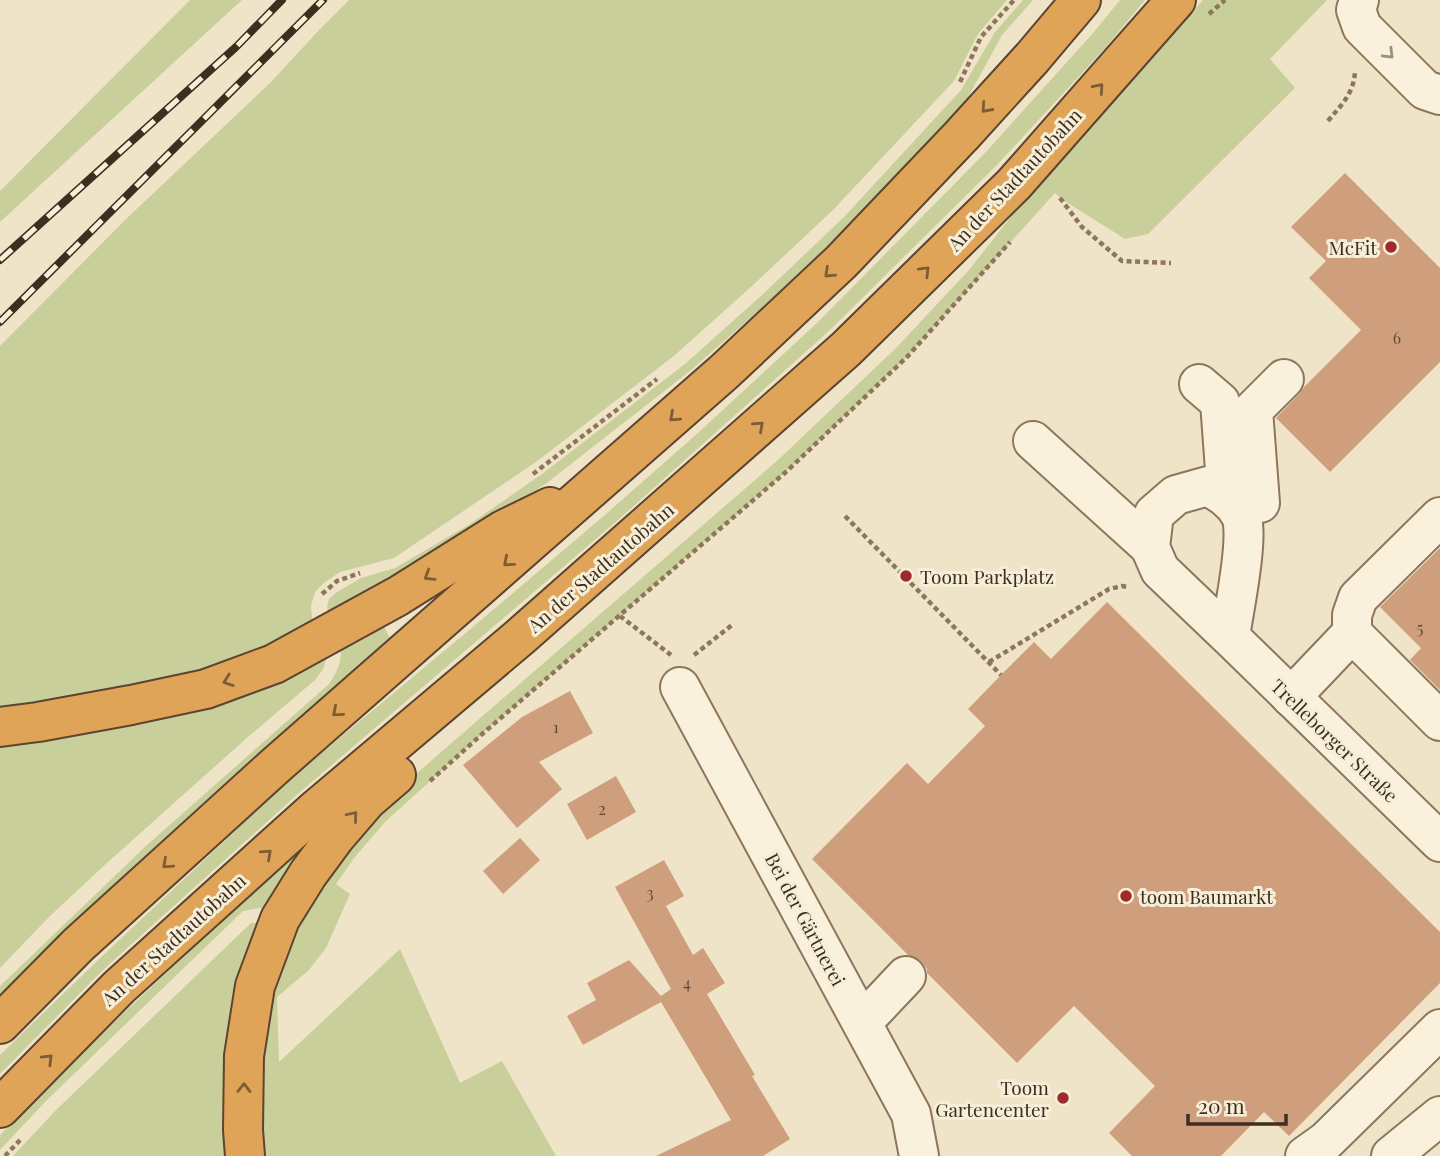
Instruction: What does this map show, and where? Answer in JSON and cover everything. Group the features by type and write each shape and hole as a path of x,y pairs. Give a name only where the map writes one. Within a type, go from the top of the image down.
{"highway":[{"path":"0,1024 78,945 265,775 725,371 841,262 962,135 1081,0"},
{"name":"An der Stadtautobahn","path":"12,1122 119,987 314,811 520,638 846,349 1192,7"},
{"path":"0,727 131,705 206,689 274,664 398,596 503,530 596,485"},
{"path":"245,1156 244,1056 255,986 280,919 308,874 367,800 447,730 520,638"}],"street":[{"path":"1032,58 1058,0"},
{"path":"1359,0 1356,10 1362,27 1425,90 1440,94"},
{"path":"1230,637 1244,546 1243,500 1253,410 1284,379"},
{"path":"1199,384 1220,402 1243,500"},
{"name":"Trelleborger Straße","path":"1033,441 1150,547 1160,570 1440,842"},
{"path":"1150,547 1154,514 1176,495 1208,486 1243,500"},
{"path":"1291,697 1352,634 1352,615 1358,598 1440,517"},
{"path":"1352,634 1440,721"},
{"name":"Bei der Gärtnerei","path":"682,666 912,1114 919,1156"},
{"path":"771,815 786,855 938,1130 945,1156"},
{"path":"873,1011 906,975"},
{"path":"1305,1156 1325,1141 1440,1029"},
{"path":"1391,1156 1440,1116"}],"path":[{"path":"958,84 981,37 1014,0"},
{"path":"1192,7 1225,0"},
{"path":"1328,121 1346,99 1354,83 1355,70"},
{"path":"1059,198 1082,227 1122,261 1171,263"},
{"path":"424,787 787,471 897,367 1018,234"},
{"path":"530,476 659,377"},
{"path":"845,516 1001,675"},
{"path":"324,637 320,621 321,595 337,581 361,573"},
{"path":"989,662 1109,589 1122,586 1132,588"},
{"path":"620,616 682,666 732,625"},
{"path":"5,1156 12,1122"}],"green space":[{"path":"190,0 242,0 0,222 0,191"},
{"path":"349,0 1007,0 978,34 954,81 833,210 752,286 675,355 536,462 394,558 340,572 324,583 315,592 311,606 313,627 274,647 156,687 0,713 0,346 125,220 271,82"},
{"path":"1023,0 1033,0 1002,35 966,101 849,226 767,303 690,371 548,482 473,536 329,620 329,599 337,592 361,578 395,568 470,524 542,474 685,364 844,217 961,90 995,32"},
{"path":"1120,0 1145,0 1107,46 997,165 829,331 618,520 299,793 103,970 0,1074 0,1055 288,781 606,514 818,322 984,154"},
{"path":"1203,0 1327,0 1270,59 1295,88 1148,234 1125,239 1055,193 907,357 787,471 481,735 385,822 336,884 350,894 326,948 309,970 277,997 279,1062 400,949 460,1083 502,1061 556,1156 263,1156 261,1107 264,1033 270,992 295,921 372,812 778,460 896,348 969,270 1039,181"},
{"path":"381,621 391,640 191,814 94,904 0,997 0,986 147,845 329,684 340,660 339,645"},
{"path":"325,651 327,657 323,669 315,680 108,862 0,968 0,741"},
{"path":"327,825 272,906 243,911 47,1100 0,1150 0,1135 45,1089"},
{"path":"263,922 228,1156 13,1156 55,1111 251,923"}],"building":[{"path":"1345,173 1440,268 1440,362 1330,472 1276,418 1361,330 1309,278 1326,261 1291,227"},
{"path":"1440,548 1440,690 1410,660 1421,648 1380,607"},
{"name":"toom Baumarkt","path":"1107,602 1440,932 1440,983 1289,1136 1264,1112 1221,1156 1132,1156 1109,1133 1155,1086 1074,1006 1017,1063 927,973 921,961 908,955 812,859 907,763 928,784 985,726 968,709 1001,675 1034,642 1051,659"},
{"path":"570,691 593,733 539,762 562,789 517,828 463,765 522,717"},
{"path":"616,776 636,812 587,840 567,804"},
{"path":"520,838 540,860 503,894 483,871"},
{"path":"664,860 684,896 666,906 693,955 703,948 725,983 707,994 790,1139 763,1156 656,1156 731,1120 661,1002 583,1045 567,1016 596,1000 587,983 629,960 661,996 671,989 615,887"}],"railway":[{"path":"0,260 236,47 282,0"},
{"path":"0,322 323,0"}],"place":[{"name":"McFit","path":"1391,247"},
{"name":"Toom Parkplatz","path":"906,576"},
{"name":"toom Baumarkt","path":"1126,896"},
{"name":"Toom Gartencenter","path":"1063,1098"}]}
